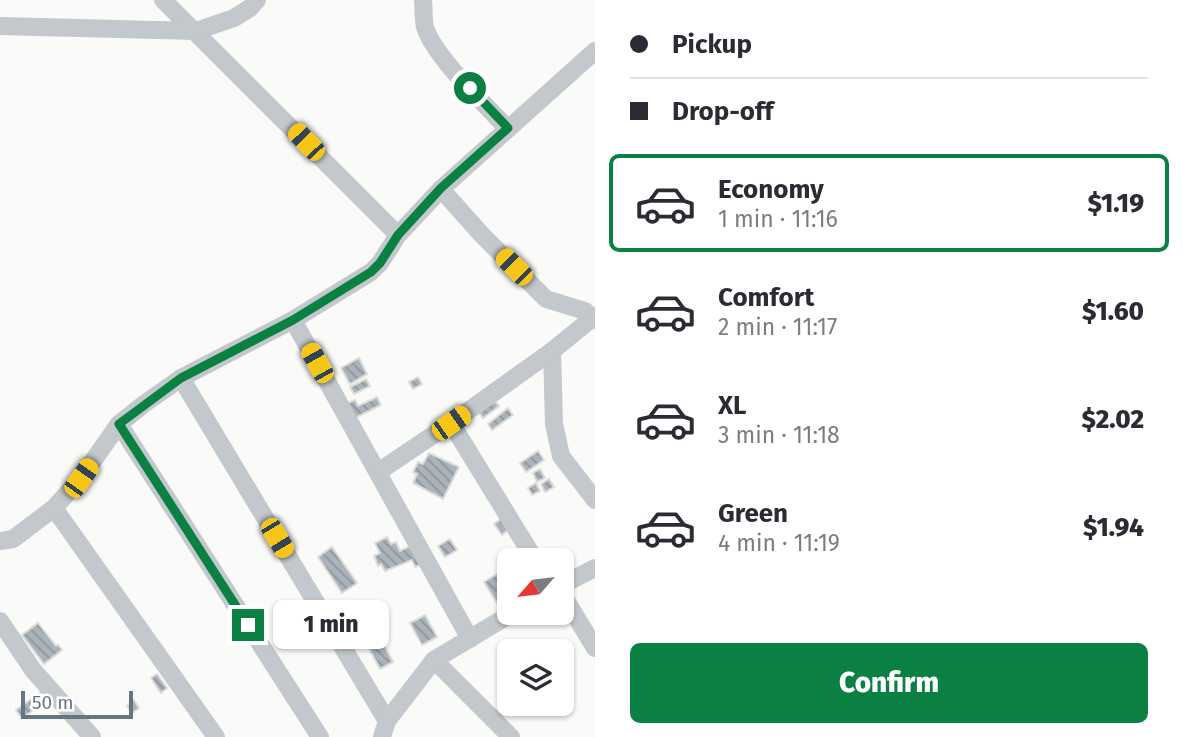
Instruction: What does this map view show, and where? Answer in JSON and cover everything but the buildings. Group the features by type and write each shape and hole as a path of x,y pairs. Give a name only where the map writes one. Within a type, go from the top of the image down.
{"street":[{"path":"163,0 197,31 398,235"},
{"path":"0,26 197,31 234,18 257,0"},
{"path":"424,0 426,29 434,44 508,128"},
{"path":"0,541 13,539 54,508 81,478 119,424 181,378 293,320 371,272 398,235 441,188 595,51"},
{"path":"378,472 552,351 594,318 578,308 546,299 482,235 441,188"},
{"path":"293,320 470,639"},
{"path":"552,351 554,424 561,456 595,500"},
{"path":"181,378 385,729 433,660 497,622"},
{"path":"451,423 528,548"},
{"path":"119,424 320,737"},
{"path":"54,508 216,737"},
{"path":"574,579 595,568"},
{"path":"574,614 595,648"},
{"path":"0,621 33,670 92,737"},
{"path":"433,660 511,737"}],"route":[{"path":"248,625 119,424 181,378 293,320 371,272 389,251 398,235 441,188 508,128 470,88"}]}
